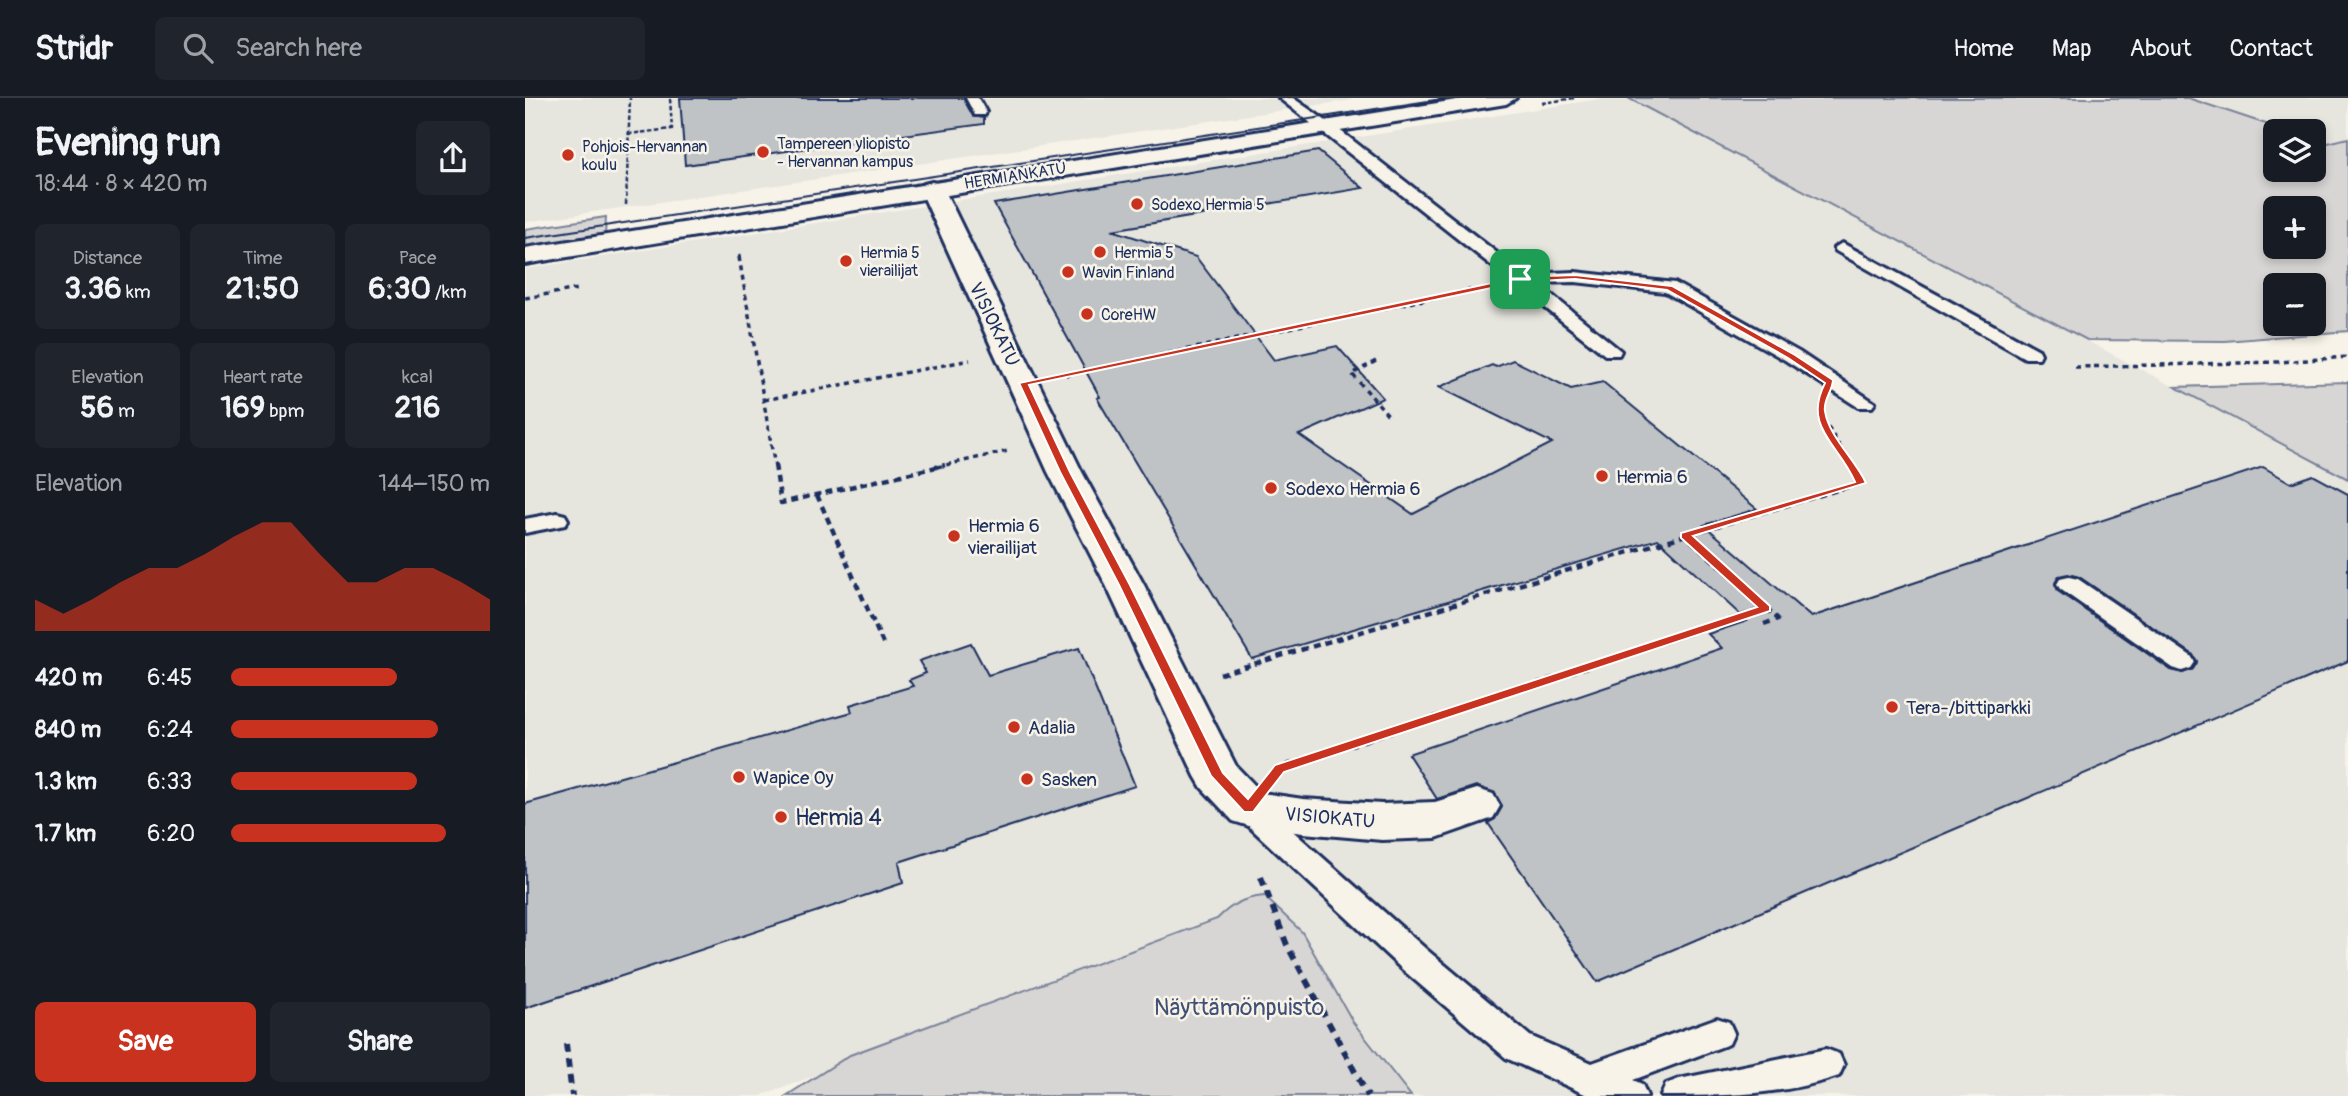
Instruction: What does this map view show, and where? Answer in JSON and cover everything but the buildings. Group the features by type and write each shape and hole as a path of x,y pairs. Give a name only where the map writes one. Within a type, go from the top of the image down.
{"street":[{"name":"HERMIANKATU","path":"525,256 1506,98"},
{"name":"VISIOKATU","path":"932,189 1065,472 1125,585 1218,776 1249,809 1382,822 1436,820 1477,806"}],"lane":[{"path":"972,98 980,112"},
{"path":"1285,98 1325,126 1612,351"},
{"path":"1842,248 2032,354"},
{"path":"1520,279 1575,277 1669,287 1791,356 1865,403"},
{"path":"525,526 557,520"},
{"path":"2069,584 2182,662"},
{"path":"1249,809 1415,960 1518,1047 1629,1096"},
{"path":"1590,1080 1717,1032"},
{"path":"1679,1096 1826,1065"}],"path":[{"path":"625,240 630,98"},
{"path":"628,134 672,129 670,98"},
{"path":"737,247 781,503 1016,449"},
{"path":"1024,383 1520,279"},
{"path":"525,298 578,289"},
{"path":"2074,368 2279,362 2348,357"},
{"path":"764,400 979,358"},
{"path":"1376,361 1352,374 1389,416"},
{"path":"1208,677 1861,483 1827,429 1820,410 1822,397 1830,382"},
{"path":"817,495 885,648"},
{"path":"1685,535 1778,620 1764,624"},
{"path":"1291,772 1280,769 1766,608"},
{"path":"1249,809 1252,847 1265,891 1287,945 1368,1096"},
{"path":"566,1044 572,1096"}],"shaded area":[{"name":"Tampereen yliopisto - Hervannan kampus","path":"525,98 1349,98 1352,100 525,222"},
{"path":"1606,98 1628,98 2348,479 2348,1096 1411,1096 1353,1022 1234,919 760,1096 525,1096 525,269"},
{"path":"2188,98 2348,98 2348,138 2326,144 2326,119 2263,119 2263,123"}],"green space":[{"path":"1628,98 2188,98 2263,123 2263,182 2326,182 2326,144 2348,138 2348,331 2326,333 2326,273 2263,273 2263,336 2286,336 2225,341 2087,340"},
{"path":"606,217 605,237 525,249 525,229"},
{"path":"2348,382 2348,479 2175,387"},
{"name":"Näyttämönpuisto","path":"1264,896 1302,932 1353,1022 1411,1096 786,1096 850,1055 1217,919 1238,903"}],"tram line":[{"path":"525,238 1448,98"}],"place":[{"name":"Tampereen yliopisto - Hervannan kampus","path":"763,152"},
{"name":"Pohjois-Hervannan koulu","path":"568,155"},
{"name":"Sodexo Hermia 5","path":"1137,204"},
{"name":"Hermia 5","path":"1100,252"},
{"name":"Hermia 5 vierailijat","path":"846,261"},
{"name":"Wavin Finland","path":"1068,272"},
{"name":"CoreHW","path":"1087,314"},
{"name":"Hermia 6","path":"1602,476"},
{"name":"Sodexo Hermia 6","path":"1271,488"},
{"name":"Hermia 6 vierailijat","path":"954,536"},
{"name":"Tera-/bittiparkki","path":"1892,707"},
{"name":"Adalia","path":"1014,727"},
{"name":"Wapice Oy","path":"739,777"},
{"name":"Sasken","path":"1027,779"},
{"name":"Hermia 4","path":"781,817"}],"route":[{"path":"1575,277 1669,287 1791,356 1830,382 1822,397 1820,410 1827,429 1861,483 1685,535 1766,608 1280,769 1249,809 1218,776 1125,585 1065,472 1024,383 1520,279 1575,277"}]}
